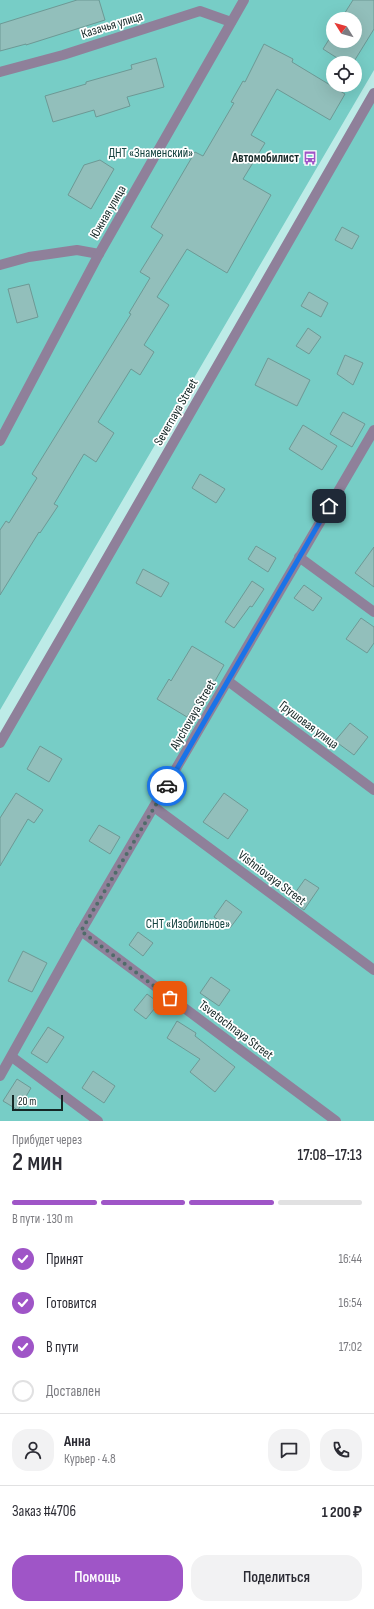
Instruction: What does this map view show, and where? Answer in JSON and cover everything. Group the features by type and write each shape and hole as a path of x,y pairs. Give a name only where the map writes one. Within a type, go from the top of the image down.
{"street":[{"name":"Южная улица","path":"0,441 99,254 244,0"},
{"name":"Казачья улица","path":"0,72 63,55 200,11 231,22"},
{"name":"Severnaya Street","path":"0,743 374,93"},
{"path":"0,265 29,257 78,250 99,254"},
{"name":"Alychovaya Street","path":"0,1076 81,931 374,431"},
{"path":"299,557 374,612"},
{"name":"Грушовая улица","path":"228,681 374,790"},
{"name":"Vishniovaya Street","path":"154,807 374,970"},
{"name":"Tsvetochnaya Street","path":"81,931 336,1121"},
{"path":"12,1056 98,1121"}],"green space":[{"name":"ДНТ «Знаменский»","path":"0,0 374,0 374,70 362,91 362,56 326,56 326,92 361,92 0,710"},
{"name":"СНТ «Изобильное»","path":"374,93 374,1121 0,1121 0,743"}],"building":[{"path":"77,0 99,0 105,20 26,45 0,51 0,24"},
{"path":"353,0 374,0 374,29 357,56 334,56 323,49 326,44 326,48 362,48 362,12 345,12"},
{"path":"264,44 293,59 292,62 326,83 326,92 342,92 345,94 330,120 277,89 251,135 265,143 243,179 271,195 227,273 187,249 157,297 169,305 144,345 154,352 140,375 131,369 98,422 114,433 96,462 84,454 54,504 58,506 40,533 39,532 0,595 0,530 6,521 9,523 37,478 32,474 131,314 129,313 150,278 140,272 163,235 151,227 195,152 203,156 234,103 231,102 243,81 245,82"},
{"path":"156,58 164,87 127,97 130,106 96,117 94,110 53,122 45,96 86,84 86,82 132,69 131,65"},
{"path":"100,160 114,169 91,209 68,195 84,165"},
{"path":"342,227 359,236 352,249 335,240"},
{"path":"29,284 38,317 17,323 8,289"},
{"path":"309,292 328,303 321,317 301,306"},
{"path":"308,328 321,337 309,354 296,346"},
{"path":"345,355 363,363 353,385 337,374"},
{"path":"268,358 310,380 297,406 255,385"},
{"path":"343,412 365,424 352,447 330,434"},
{"path":"303,425 337,446 322,470 289,449"},
{"path":"200,474 225,489 216,503 192,488"},
{"path":"256,546 276,558 268,572 248,559"},
{"path":"374,547 374,587 355,573"},
{"path":"143,569 169,583 161,597 136,583"},
{"path":"252,581 264,589 252,607 250,606 234,628 225,622"},
{"path":"304,585 322,598 313,611 294,598"},
{"path":"361,618 374,627 374,643 367,653 346,639"},
{"path":"192,646 224,665 211,688 206,685 187,717 157,699 169,679 171,681"},
{"path":"350,723 368,737 354,755 335,741"},
{"path":"40,746 62,759 49,782 27,769"},
{"path":"16,793 43,810 34,823 28,819 0,866 0,818"},
{"path":"224,793 248,810 228,839 203,822"},
{"path":"99,825 120,837 110,854 89,841"},
{"path":"305,879 319,888 304,910 290,900"},
{"path":"226,900 242,912 230,928 214,917"},
{"path":"138,932 153,943 143,956 129,945"},
{"path":"23,951 47,963 32,992 8,981"},
{"path":"211,977 230,990 219,1006 200,993"},
{"path":"147,994 159,1003 146,1019 134,1010"},
{"path":"177,1021 196,1033 195,1036 235,1067 215,1092 190,1072 200,1059 167,1038"},
{"path":"48,1027 64,1037 47,1063 31,1053"},
{"path":"93,1071 115,1086 104,1103 82,1088"},
{"path":"17,1079 31,1088 18,1110 3,1101"}],"way so far":[{"path":"167,786 81,931 170,998"}],"place":[{"name":"Автомобилист","path":"310,158"}],"route":[{"path":"167,786 329,506"}]}
